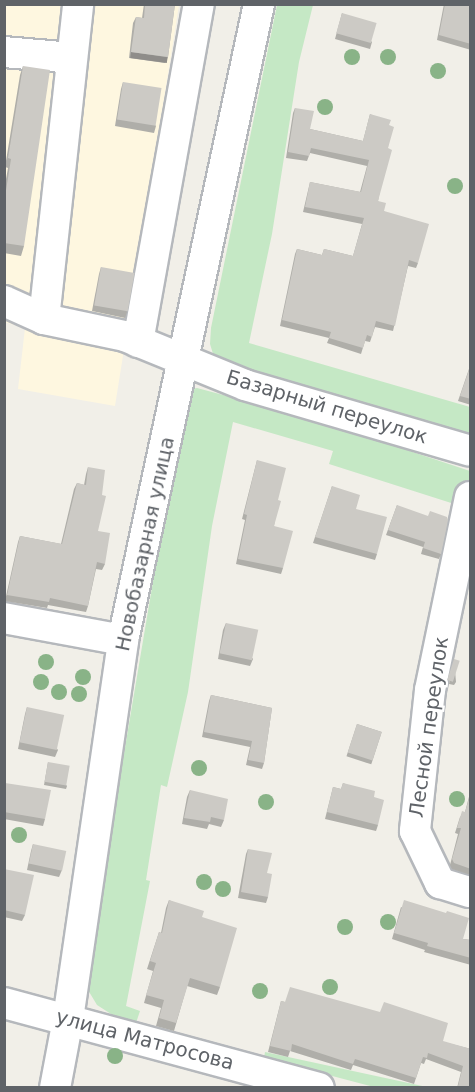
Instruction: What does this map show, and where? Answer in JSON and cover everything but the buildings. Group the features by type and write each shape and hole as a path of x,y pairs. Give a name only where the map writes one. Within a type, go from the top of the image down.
{"street":[{"path":"44,319 78,4"},
{"path":"138,342 199,4"},
{"name":"Новобазарная улица","path":"55,1088 68,1019 123,640 259,4"},
{"path":"4,52 72,58"},
{"name":"Базарный переулок","path":"4,301 44,319 125,336 245,384 471,451"},
{"name":"Лесной переулок","path":"471,497 430,690 415,831 440,883 471,892"},
{"path":"4,618 123,640"},
{"name":"улица Матросова","path":"4,1003 320,1088"}],"shaded area":[{"path":"4,5 179,5 115,406 18,389 25,328 4,322"}],"green space":[{"path":"277,5 313,5 299,62 272,234 249,343 470,407 470,442 245,374 214,357 210,344 211,328"},
{"path":"197,388 316,420 470,471 470,509 329,464 333,451 233,422 212,526 188,692 167,787 161,785 146,880 150,881 126,1006 140,1011 136,1023 111,1014 97,1005 85,985 161,534 192,389"},
{"path":"265,1052 427,1087 374,1087 264,1058"}]}
